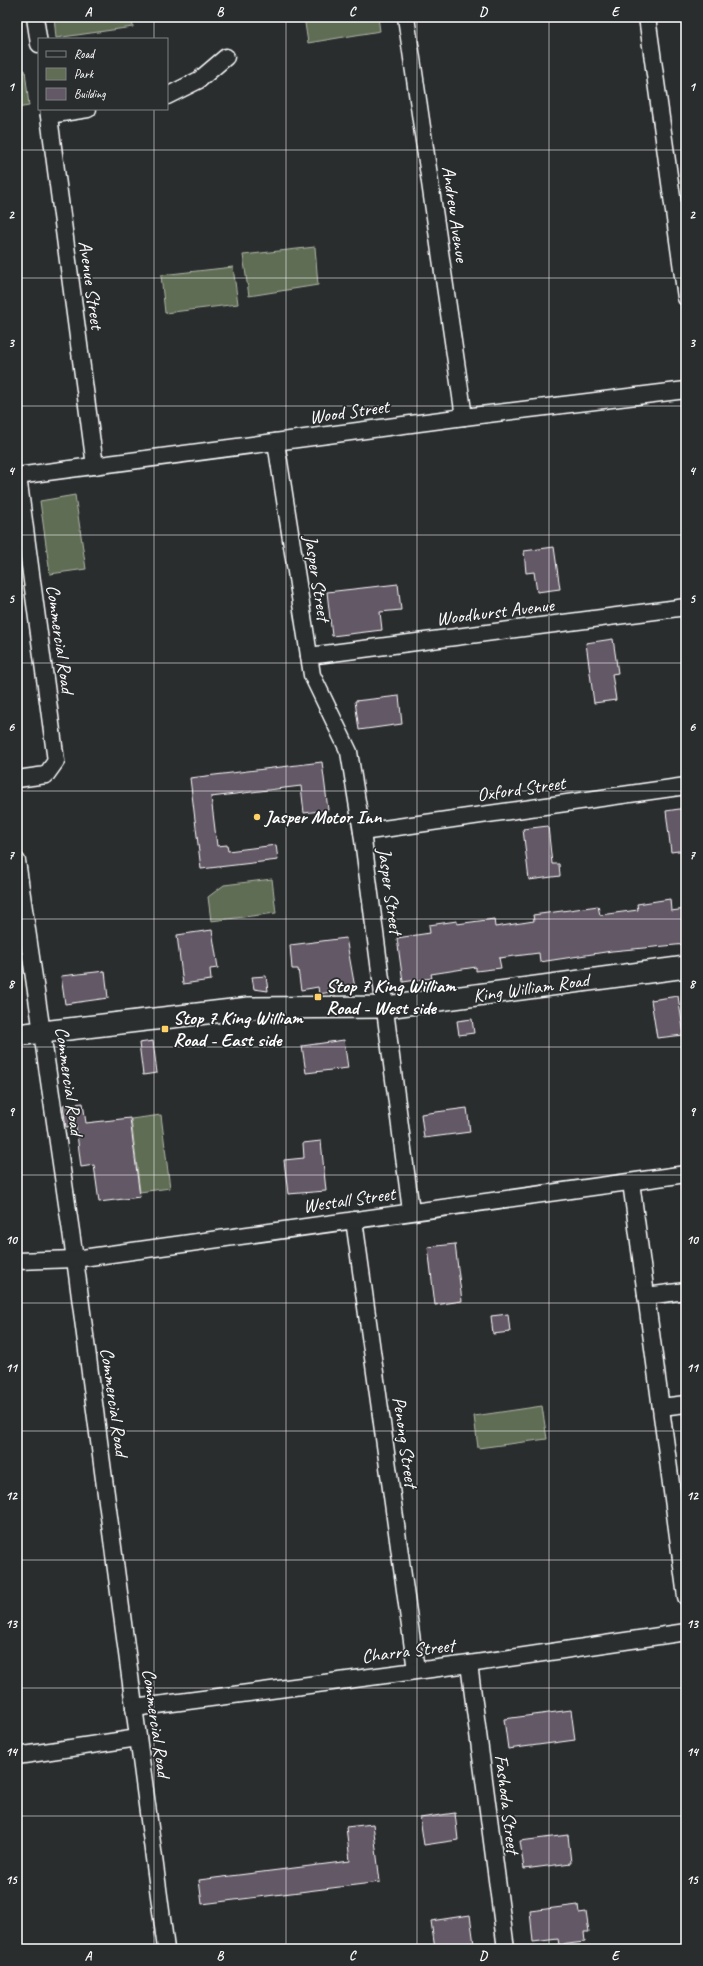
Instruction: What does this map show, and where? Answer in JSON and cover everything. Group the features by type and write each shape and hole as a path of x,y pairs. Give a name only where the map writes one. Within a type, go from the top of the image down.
{"main road":[{"name":"King William Road","path":"17,1035 249,1008 386,1007 686,967"}],"street":[{"path":"35,17 38,38"},
{"name":"Andrew Avenue","path":"406,17 464,416"},
{"path":"647,17 686,298"},
{"path":"168,96 199,80 226,57"},
{"path":"48,112 75,110"},
{"name":"Avenue Street","path":"48,112 95,466"},
{"name":"Wood Street","path":"17,476 464,416 686,390"},
{"name":"Jasper Street","path":"276,442 312,675 349,752 362,832 386,1007 411,1211"},
{"name":"Commercial Road","path":"17,476 56,761 46,775 17,779"},
{"name":"Woodhurst Avenue","path":"309,656 686,607"},
{"name":"Oxford Street","path":"362,832 686,786"},
{"name":"Commercial Road","path":"17,861 75,1259 166,1949"},
{"name":"Westall Street","path":"17,1261 75,1259 411,1211 686,1174"},
{"path":"631,1182 661,1407 684,1560 686,1597"},
{"name":"Penong Street","path":"354,1220 416,1670"},
{"path":"646,1296 686,1291"},
{"path":"661,1407 686,1404"},
{"name":"Charra Street","path":"134,1708 469,1664 686,1632"},
{"name":"Fashoda Street","path":"469,1664 506,1949"},
{"path":"17,1756 138,1738"}],"green space":[{"path":"54,17 132,17 133,27 56,38"},
{"path":"304,17 378,17 380,31 308,43"},
{"path":"25,70 29,106 17,108 17,71"},
{"path":"315,247 318,285 249,296 243,255"},
{"path":"233,267 238,304 165,313 161,275"},
{"path":"75,495 86,569 50,574 40,501"},
{"path":"272,879 276,913 211,921 208,897 224,885"},
{"path":"161,1115 170,1188 140,1192 131,1119"},
{"path":"542,1406 547,1439 478,1448 474,1416"}],"building":[{"path":"554,547 560,589 537,592 534,572 526,573 524,551"},
{"path":"398,584 401,610 380,612 382,630 332,636 327,592"},
{"path":"613,639 618,673 612,674 616,700 594,703 586,643"},
{"path":"399,696 402,724 359,730 355,701"},
{"path":"322,762 328,810 304,813 301,786 211,797 217,846 227,845 228,851 276,845 278,860 201,869 190,778"},
{"path":"686,808 686,850 671,852 666,811"},
{"path":"548,826 552,864 559,864 560,876 529,880 523,829"},
{"path":"670,899 671,911 686,909 686,944 612,951 540,962 539,953 499,958 501,968 476,971 476,967 431,974 432,978 403,982 397,938 430,933 429,925 457,921 457,924 494,919 495,927 534,921 533,915 598,906 600,915 638,910 637,904"},
{"path":"212,930 218,968 210,969 211,980 183,984 177,935"},
{"path":"346,938 355,988 319,994 318,987 301,990 298,969 292,969 290,945"},
{"path":"105,971 108,998 65,1004 61,976"},
{"path":"266,976 268,991 254,989 252,977"},
{"path":"678,996 684,1035 657,1038 651,1000"},
{"path":"472,1019 474,1033 459,1035 457,1021"},
{"path":"344,1040 348,1068 306,1073 302,1046"},
{"path":"153,1041 157,1073 143,1075 139,1043"},
{"path":"83,1103 86,1123 130,1118 140,1197 99,1202 94,1165 81,1167 76,1126 66,1127 63,1105"},
{"path":"467,1108 470,1132 424,1138 421,1114"},
{"path":"321,1141 326,1191 288,1194 284,1160 304,1158 303,1143"},
{"path":"455,1244 462,1301 435,1305 428,1247"},
{"path":"508,1314 510,1332 493,1334 491,1316"},
{"path":"571,1710 575,1740 508,1749 504,1719"},
{"path":"455,1813 458,1840 424,1845 420,1818"},
{"path":"373,1824 380,1882 202,1904 199,1880 350,1861 346,1827"},
{"path":"568,1835 571,1863 524,1869 520,1841"},
{"path":"578,1905 579,1913 586,1912 589,1932 584,1932 585,1942 559,1945 558,1939 533,1942 530,1911"},
{"path":"470,1915 474,1944 435,1949 431,1921"}],"place":[{"name":"Jasper Motor Inn","path":"257,817"},
{"name":"Stop 7 King William Road - West side","path":"318,997"},
{"name":"Stop 7 King William Road - East side","path":"165,1029"}]}
